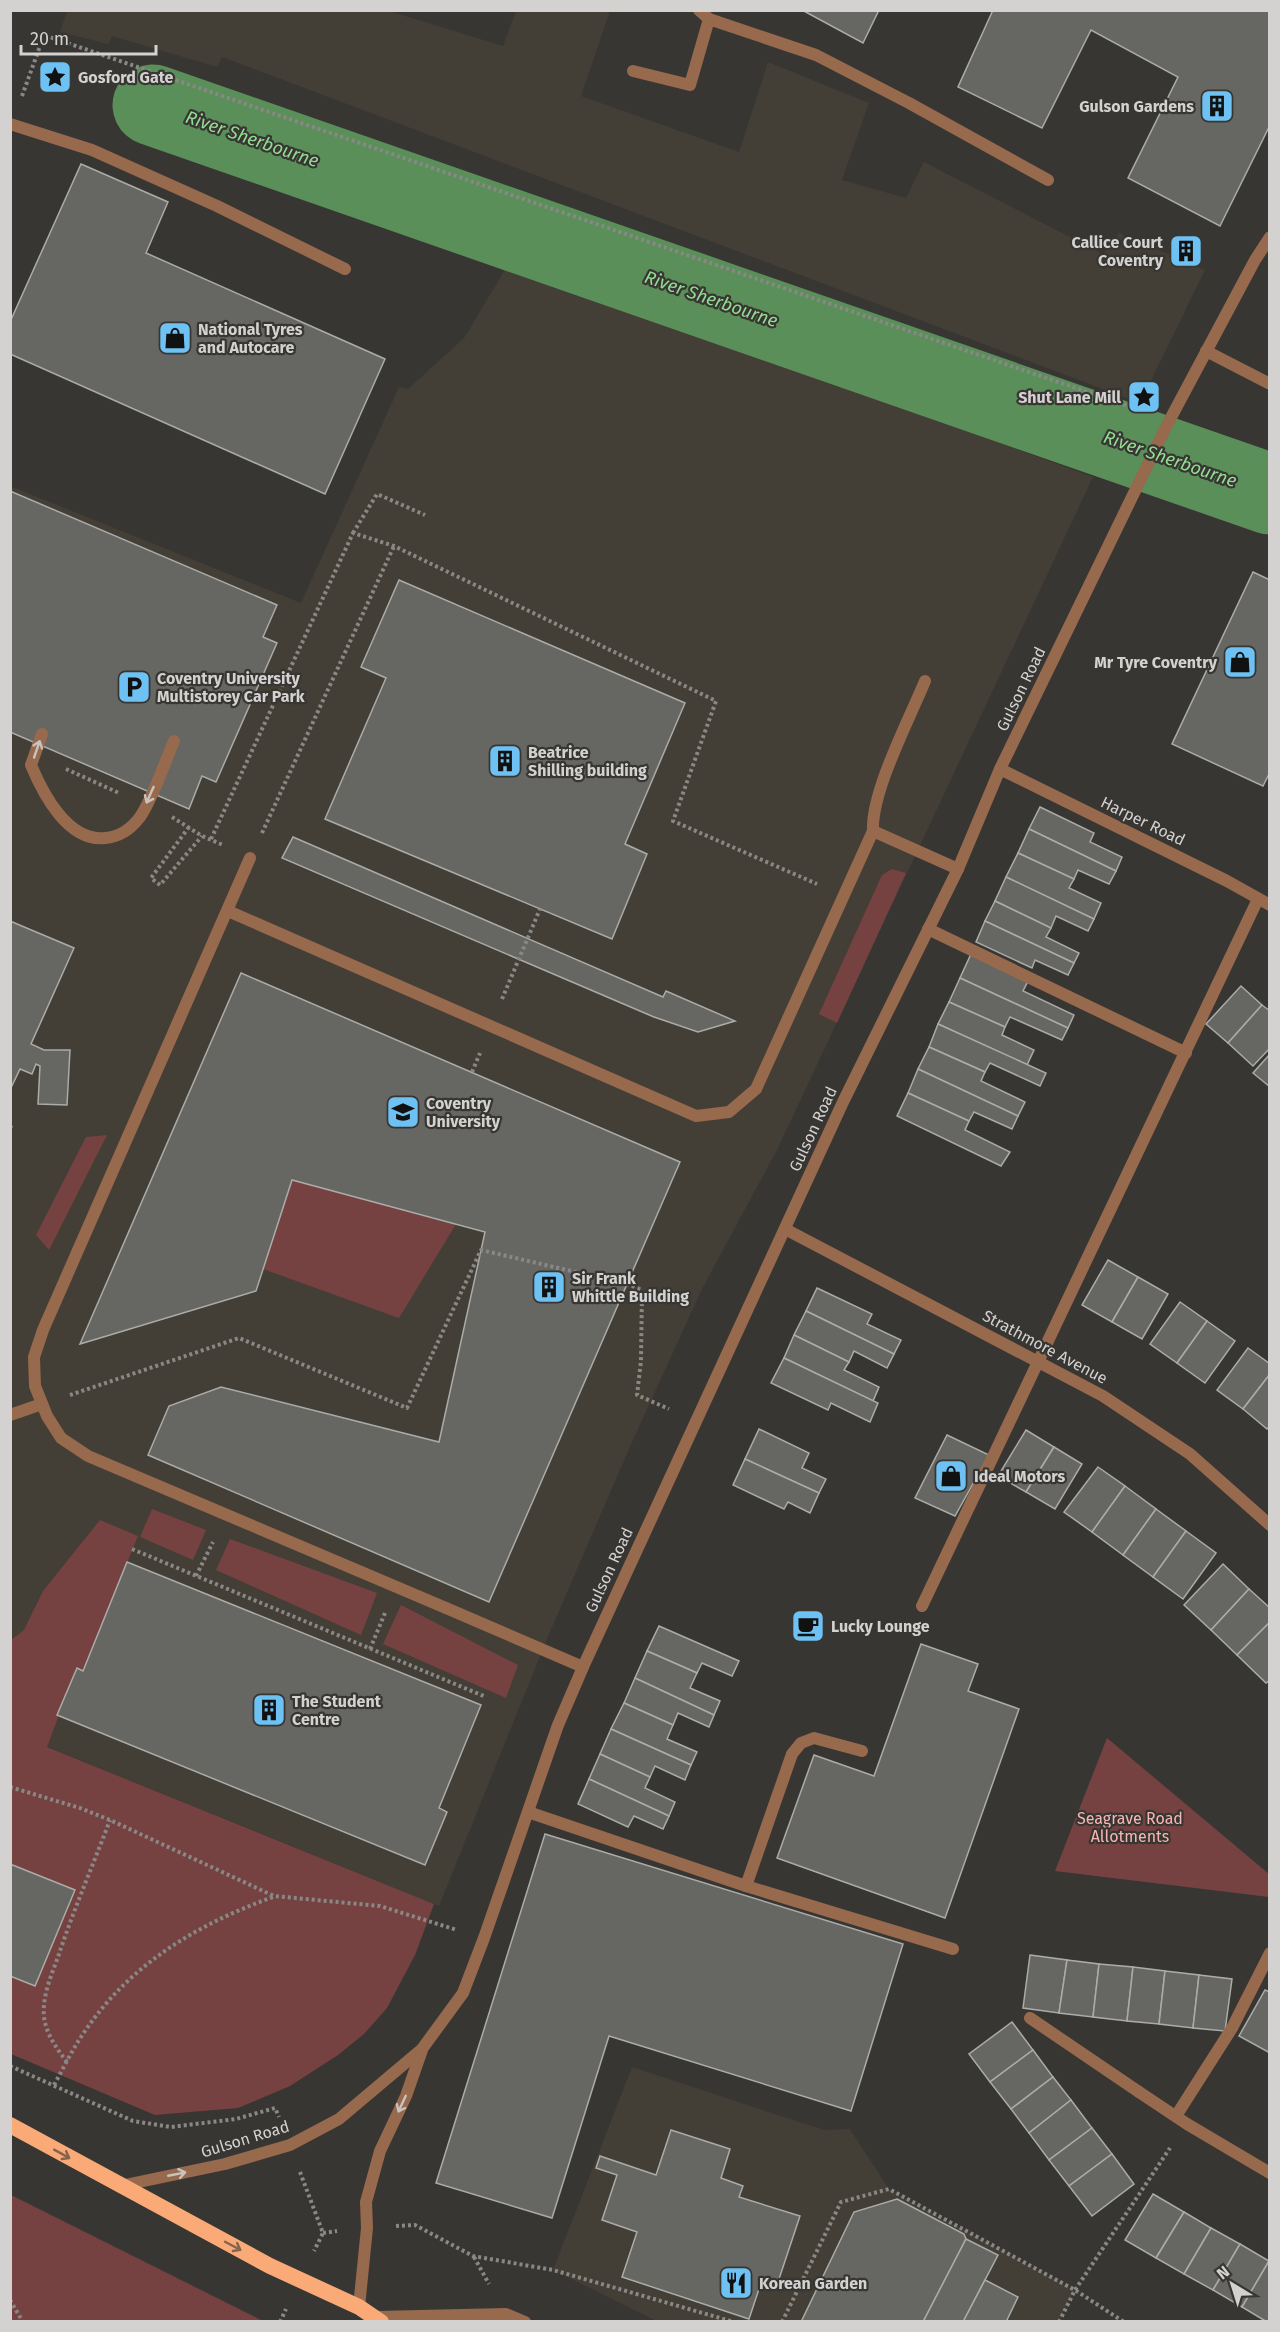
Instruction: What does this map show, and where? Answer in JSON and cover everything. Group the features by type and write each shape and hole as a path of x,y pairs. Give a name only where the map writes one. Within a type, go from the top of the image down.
{"highway":[{"path":"10,2125 270,2266 359,2307 379,2319"}],"street":[{"path":"633,70 690,85 704,15 816,55 909,103 1048,180"},
{"path":"10,124 92,150 217,206 345,269"},
{"name":"Gulson Road","path":"120,2186 225,2164 290,2145 339,2119 422,2049 463,1993 558,1725 583,1667 843,1102 958,869 1000,769 1168,423 1269,237"},
{"path":"1206,351 1269,384"},
{"path":"228,911 696,1116 729,1112 756,1089 873,831 872,815 875,806 925,681"},
{"path":"42,734 31,765 39,783 66,823 81,833 98,839 114,837 130,828 141,816 174,741"},
{"name":"Harper Road","path":"1000,769 1227,881 1264,902"},
{"path":"873,831 958,869"},
{"path":"250,858 43,1330 34,1357 35,1386 46,1416 61,1438 88,1456 583,1667"},
{"path":"922,1606 1186,1053 1264,902"},
{"path":"928,929 1186,1053"},
{"name":"Strathmore Avenue","path":"785,1229 1103,1396 1190,1454 1269,1525"},
{"path":"10,1415 42,1404"},
{"path":"746,1886 792,1754 801,1743 814,1738 862,1751"},
{"path":"528,1812 746,1886 953,1949"},
{"path":"1176,2116 1232,2028 1269,1953"},
{"path":"1030,2018 1187,2124 1269,2173"},
{"name":"Gulson Road","path":"359,2307 367,2228 366,2202 380,2151 406,2096 422,2049"},
{"path":"379,2319 506,2314 525,2322"}],"path":[{"path":"10,124 44,35 1168,423"},
{"path":"211,839 353,533 377,494 425,515"},
{"path":"353,533 394,546 716,701 673,822 823,887"},
{"path":"250,858 394,546"},
{"path":"56,765 129,797"},
{"path":"170,816 189,827 202,836 160,885 151,878 189,827"},
{"path":"499,1007 540,909"},
{"path":"472,1072 482,1050"},
{"path":"42,1404 239,1338 407,1408 481,1250 627,1284 642,1290 641,1361 637,1395 697,1421"},
{"path":"196,1576 225,1514"},
{"path":"132,1549 486,1697"},
{"path":"370,1648 385,1614"},
{"path":"10,1787 80,1808 110,1820 274,1896 380,1906 484,1938"},
{"path":"67,2062 58,2051 44,2019 44,1999 81,1891 110,1820"},
{"path":"54,2086 81,2037 100,2011 139,1968 195,1931 231,1912 274,1896"},
{"path":"10,2066 133,2121 171,2127 236,2119 275,2108 323,2233 415,2225 473,2256 553,2270 734,2322"},
{"path":"1059,2322 1075,2290 1187,2124"},
{"path":"782,2322 841,2202 889,2189 1075,2290 1124,2322"},
{"path":"10,2300 23,2322"}],"shaded area":[{"path":"67,11 389,11 503,46 516,11 610,11 581,96 739,152 768,62 869,103 842,180 906,198 924,162 1103,254 1119,233 1205,270 1140,403 222,57 217,67 112,36 108,44 60,32"},
{"name":"Coventry University","path":"510,261 1093,477 777,1150 703,1287 632,1442 547,1639 439,1906 11,1732 10,486 301,603 399,387 408,389 464,338"},
{"path":"632,2067 824,2130 850,2129 889,2189 1075,2290 1059,2321 659,2322 553,2270"}],"green space":[{"path":"892,869 906,873 837,1023 819,1014 882,875"},
{"path":"107,1135 49,1250 36,1235 86,1137"},
{"path":"292,1180 456,1224 399,1318 263,1269"},
{"path":"152,1509 206,1530 193,1560 140,1537"},
{"path":"100,1520 138,1536 83,1671 76,1669 47,1747 434,1904 415,1955 387,2008 364,2034 338,2055 290,2086 238,2108 155,2115 11,2054 11,1640 24,1630 43,1591"},
{"path":"230,1539 377,1593 361,1635 216,1570"},
{"path":"401,1605 518,1665 506,1698 383,1644"},
{"name":"Seagrave Road Allotments","path":"1107,1738 1269,1874 1269,1897 1055,1871"},
{"path":"11,2195 263,2321 11,2321"}],"building":[{"path":"802,10 879,10 863,43"},
{"name":"Gulson Gardens","path":"993,10 1270,10 1270,125 1220,226 1128,178 1178,77 1091,30 1042,128 958,87"},
{"name":"National Tyres and Autocare","path":"81,164 168,202 146,253 385,359 325,494 10,354 10,322"},
{"name":"Callice Court Coventry","path":"1178,241 1198,252 1193,261 1173,251"},
{"name":"Coventry University Multistorey Car Park","path":"10,491 277,605 263,637 277,643 216,782 202,776 189,809 10,732"},
{"name":"Mr Tyre Coventry","path":"1253,572 1270,580 1270,772 1263,786 1172,744"},
{"name":"Beatrice Shilling building","path":"399,580 685,703 625,844 647,854 612,939 325,819 386,678 361,667"},
{"path":"1040,807 1094,833 1090,842 1122,857 1116,871 1029,829"},
{"path":"1029,829 1116,871 1109,884 1078,870 1074,879 1018,853"},
{"path":"293,837 663,997 666,991 735,1021 698,1032 654,1017 282,858"},
{"path":"1018,853 1074,879 1069,888 1101,903 1094,919 1006,877"},
{"path":"1006,877 1094,919 1088,931 1056,916 1051,928 995,901"},
{"path":"995,901 1051,928 1046,937 1079,953 1074,963 985,921"},
{"path":"10,921 74,948 31,1044 44,1050 70,1050 67,1105 38,1104 40,1066 36,1064 32,1074 20,1069 10,1090"},
{"path":"985,921 1074,963 1068,975 1035,960 1032,968 976,942"},
{"path":"971,954 1028,981 1023,991 1074,1015 1068,1028 960,978"},
{"name":"Sir Frank Whittle Building","path":"241,973 680,1162 489,1602 148,1455 169,1406 221,1387 439,1442 485,1232 292,1180 256,1291 80,1344"},
{"path":"960,978 1068,1028 1062,1040 1010,1017 1005,1027 949,1002"},
{"path":"1241,986 1262,1005 1228,1043 1206,1024"},
{"path":"949,1002 1005,1027 1002,1035 1034,1050 1027,1065 938,1024"},
{"path":"1262,1005 1270,1011 1270,1048 1253,1066 1228,1043"},
{"path":"938,1024 1046,1073 1040,1086 990,1063 985,1072 929,1047"},
{"path":"929,1047 985,1072 981,1081 1025,1102 1018,1116 918,1069"},
{"path":"1270,1054 1270,1087 1253,1073"},
{"path":"918,1069 1018,1116 1012,1129 974,1112 969,1121 908,1093"},
{"path":"908,1093 969,1121 965,1130 1010,1152 1001,1166 897,1116"},
{"path":"1108,1260 1138,1277 1112,1322 1082,1305"},
{"path":"1138,1277 1168,1294 1142,1339 1112,1322"},
{"path":"817,1288 872,1314 867,1324 901,1340 894,1354 806,1311"},
{"path":"1180,1302 1207,1321 1177,1363 1150,1344"},
{"path":"806,1311 894,1354 887,1368 854,1351 849,1362 794,1335"},
{"path":"1207,1321 1235,1341 1205,1383 1177,1363"},
{"path":"794,1335 849,1362 844,1370 879,1387 873,1401 784,1358"},
{"path":"1248,1348 1270,1364 1270,1374 1243,1409 1217,1390"},
{"path":"784,1358 878,1403 870,1422 831,1403 828,1410 771,1383"},
{"path":"1270,1374 1270,1426 1267,1429 1243,1409"},
{"path":"759,1429 809,1453 802,1468 826,1479 819,1493 745,1459"},
{"path":"1026,1430 1054,1447 1026,1492 998,1476"},
{"name":"Ideal Motors","path":"947,1435 989,1455 955,1516 915,1498"},
{"path":"1054,1447 1082,1464 1055,1509 1026,1492"},
{"path":"745,1459 819,1493 810,1513 788,1502 784,1509 733,1485"},
{"path":"1098,1467 1125,1486 1092,1532 1064,1512"},
{"path":"1125,1486 1156,1509 1123,1555 1092,1532"},
{"path":"1156,1509 1186,1531 1153,1577 1123,1555"},
{"path":"1186,1531 1216,1553 1183,1599 1153,1577"},
{"name":"The Student Centre","path":"127,1562 481,1705 439,1808 447,1812 425,1865 57,1715 77,1668 83,1671"},
{"path":"1223,1564 1249,1589 1211,1630 1184,1605"},
{"path":"1249,1589 1270,1608 1270,1622 1237,1655 1211,1630"},
{"path":"1270,1622 1270,1680 1266,1683 1237,1655"},
{"path":"659,1626 739,1661 732,1676 702,1663 697,1673 647,1651"},
{"path":"921,1644 978,1664 968,1691 1019,1709 945,1918 777,1858 814,1755 874,1776"},
{"path":"647,1651 697,1673 690,1688 720,1701 714,1715 635,1678"},
{"path":"635,1678 714,1715 709,1727 678,1713 673,1725 624,1703"},
{"path":"624,1703 673,1725 667,1739 697,1752 691,1765 611,1729"},
{"path":"611,1729 691,1765 685,1780 655,1766 650,1777 600,1754"},
{"path":"600,1754 650,1777 645,1788 675,1802 669,1816 589,1779"},
{"path":"589,1779 669,1816 663,1829 634,1816 628,1827 578,1804"},
{"path":"545,1834 903,1944 851,2111 609,2036 552,2218 436,2183"},
{"path":"10,1864 75,1890 35,1986 10,1976"},
{"path":"1030,1955 1067,1960 1059,2013 1023,2008"},
{"path":"1067,1960 1099,1964 1093,2017 1059,2013"},
{"path":"1099,1964 1133,1967 1127,2021 1093,2017"},
{"path":"1133,1967 1165,1971 1159,2024 1127,2021"},
{"path":"1165,1971 1199,1975 1193,2028 1159,2024"},
{"path":"1199,1975 1232,1979 1225,2031 1193,2028"},
{"path":"1265,1990 1270,1992 1270,2053 1239,2036"},
{"path":"1012,2022 1033,2050 990,2082 969,2054"},
{"path":"1033,2050 1053,2077 1011,2109 990,2082"},
{"path":"1053,2077 1071,2100 1029,2133 1011,2109"},
{"path":"1071,2100 1092,2128 1049,2160 1029,2133"},
{"path":"1092,2128 1112,2154 1069,2186 1049,2160"},
{"path":"671,2130 730,2149 721,2178 743,2186 739,2197 800,2216 778,2282 763,2277 749,2319 622,2277 637,2232 602,2220 617,2175 596,2168 600,2156 656,2175"},
{"path":"1112,2154 1134,2184 1092,2216 1069,2186"},
{"path":"1153,2194 1184,2212 1156,2258 1125,2240"},
{"path":"897,2199 964,2234 966,2239 923,2322 801,2322 854,2212"},
{"path":"1184,2212 1211,2228 1184,2274 1156,2258"},
{"path":"1211,2228 1240,2244 1213,2290 1184,2274"},
{"path":"966,2239 998,2255 963,2322 923,2322"},
{"path":"1240,2244 1269,2261 1242,2307 1213,2290"},
{"path":"1269,2261 1270,2322 1267,2322 1242,2307"},
{"path":"985,2280 1018,2297 1006,2322 963,2322"}],"waterway":[{"name":"River Sherbourne","path":"153,105 1270,494"}],"place":[{"name":"Gosford Gate","path":"55,77"},
{"name":"Gulson Gardens","path":"1217,106"},
{"name":"Callice Court Coventry","path":"1186,251"},
{"name":"National Tyres and Autocare","path":"175,338"},
{"name":"Shut Lane Mill","path":"1144,397"},
{"name":"Mr Tyre Coventry","path":"1240,662"},
{"name":"Coventry University Multistorey Car Park","path":"134,687"},
{"name":"Beatrice Shilling building","path":"505,761"},
{"name":"Coventry University","path":"403,1112"},
{"name":"Sir Frank Whittle Building","path":"549,1287"},
{"name":"Ideal Motors","path":"951,1476"},
{"name":"Lucky Lounge","path":"808,1626"},
{"name":"The Student Centre","path":"269,1710"},
{"name":"Korean Garden","path":"736,2283"}]}
